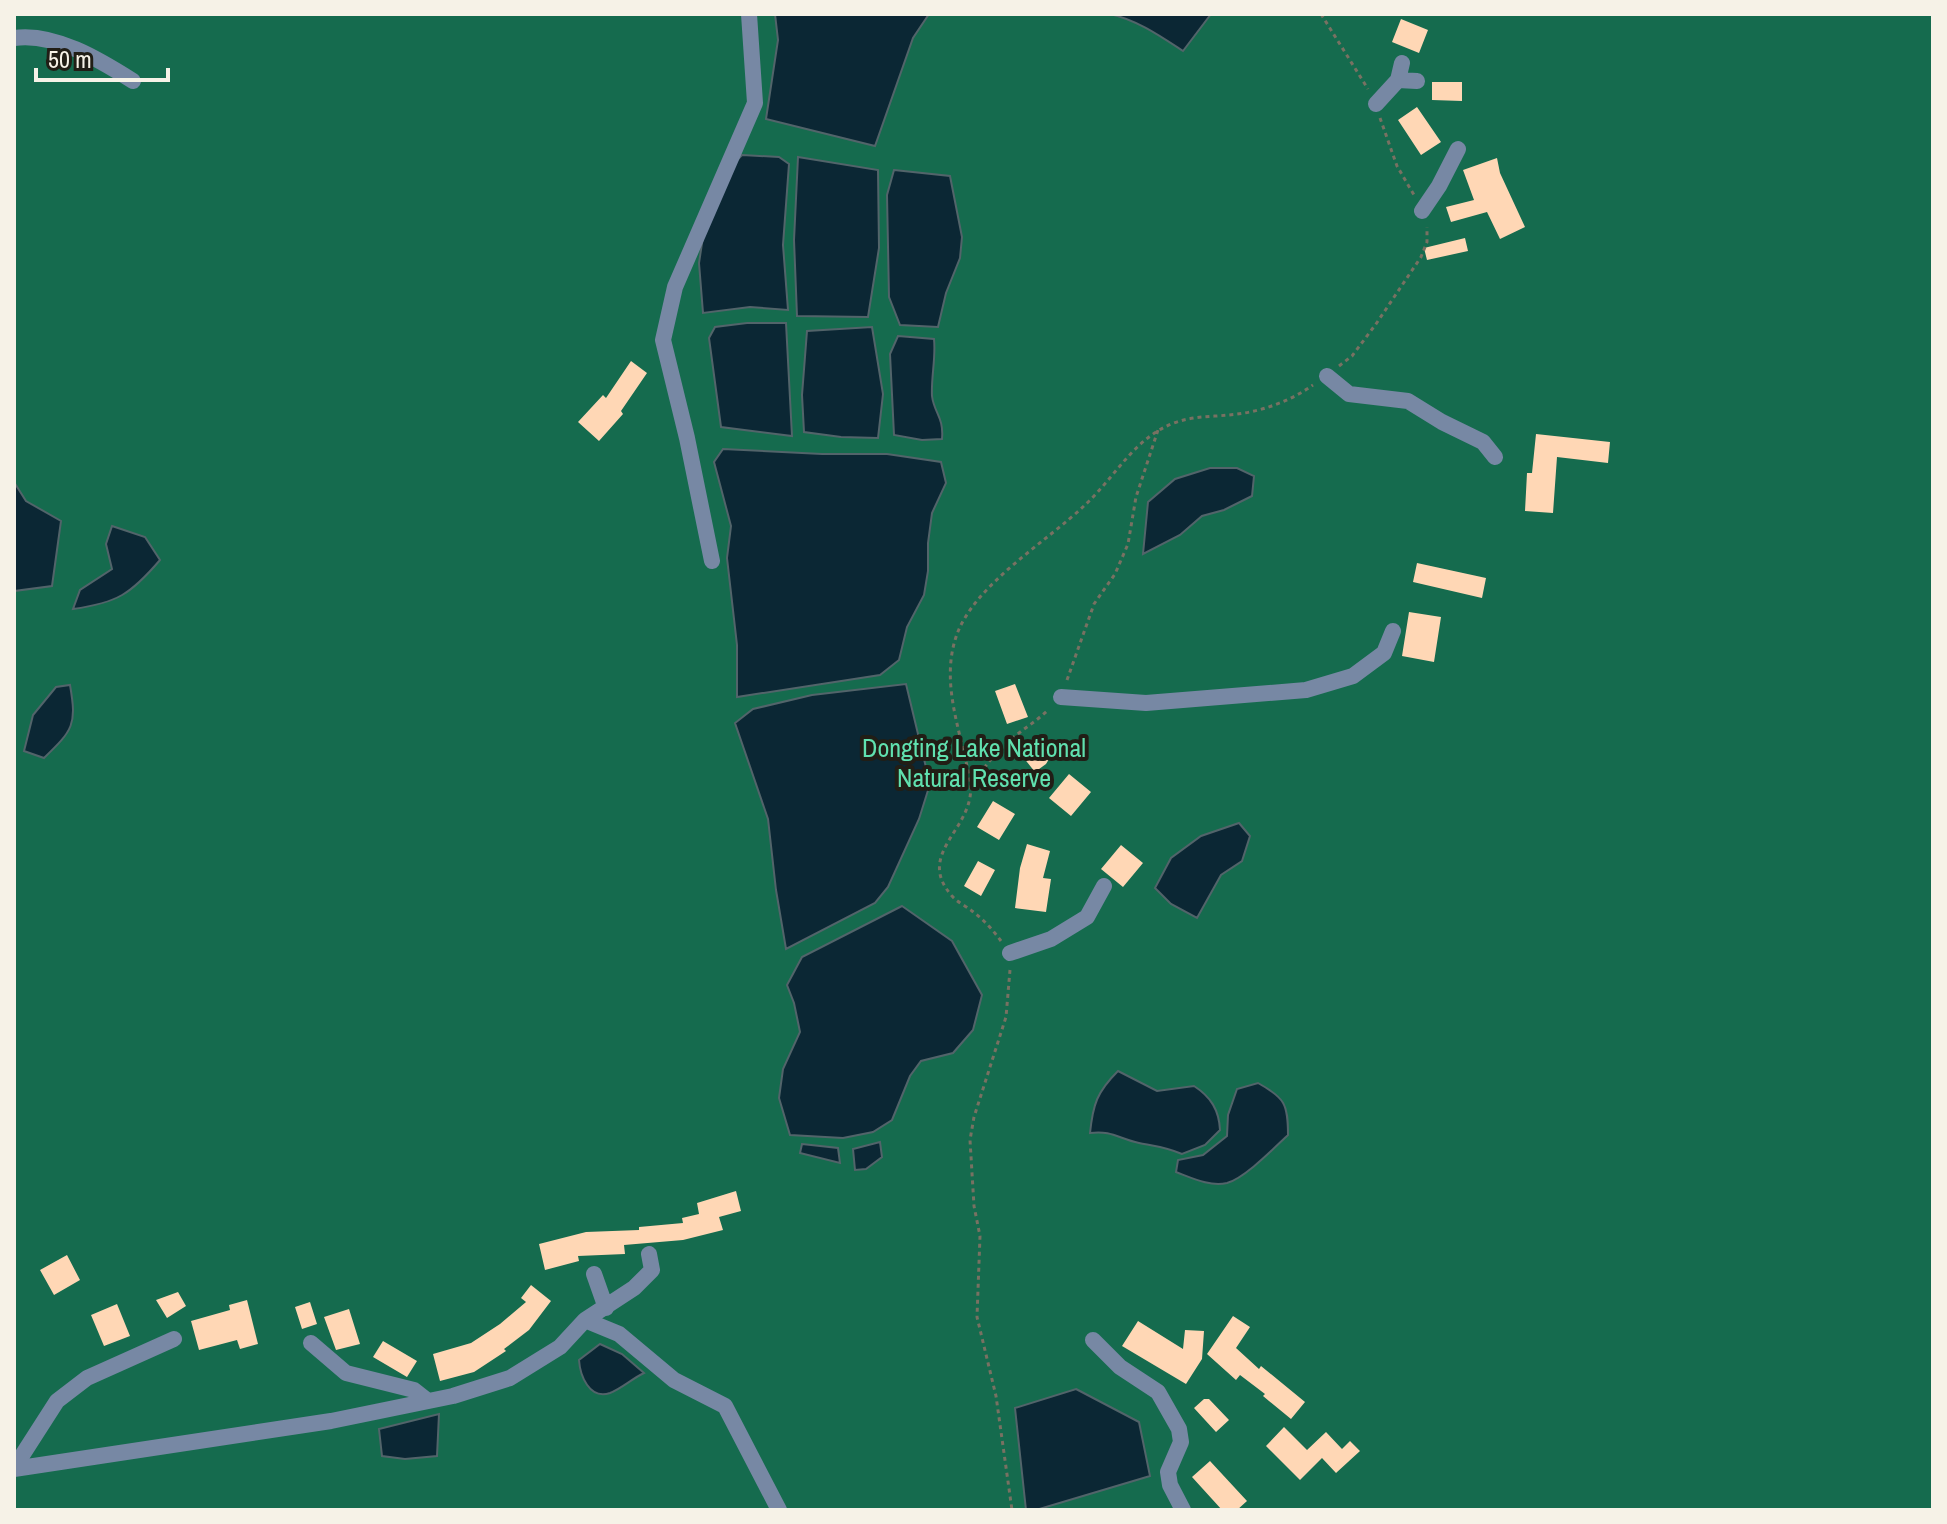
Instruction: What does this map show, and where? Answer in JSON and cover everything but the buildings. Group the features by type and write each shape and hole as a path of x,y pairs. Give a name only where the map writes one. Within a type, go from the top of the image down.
{"street":[{"path":"712,561 663,340 675,287 755,103 749,14"},
{"path":"14,38 29,36 90,54 133,81"},
{"path":"1376,104 1398,80 1402,63"},
{"path":"1398,80 1417,81"},
{"path":"1422,211 1458,149"},
{"path":"1327,376 1349,394 1408,401 1483,442 1495,457"},
{"path":"1061,697 1146,703 1306,690 1353,676 1384,653 1393,631"},
{"path":"1010,953 1051,939 1087,917 1104,886"},
{"path":"14,1468 331,1421 428,1401 510,1378 560,1347 585,1320 634,1288 652,1270 649,1254"},
{"path":"594,1274 606,1308"},
{"path":"585,1320 619,1334 674,1380 725,1406 779,1510"},
{"path":"14,1468 57,1401 87,1378 174,1339"},
{"path":"1093,1340 1120,1367 1158,1392 1179,1429 1181,1442 1168,1472 1170,1485 1183,1510"},
{"path":"311,1343 346,1373 414,1390 428,1401"}],"path":[{"path":"971,788 986,763 1061,697 1094,604 1115,574 1128,544 1136,497 1158,430"}],"green space":[{"name":"Dongting Lake National Natural Reserve","path":"14,14 1933,14 1933,1510 14,1510"}],"water":[{"path":"775,14 929,14 913,38 875,146 766,119 778,40"},
{"path":"1110,14 1211,14 1183,51 1139,24"},
{"path":"742,155 779,157 789,164 783,245 788,310 750,307 703,313 699,263 704,230 725,173"},
{"path":"798,157 878,170 879,248 868,317 797,316 794,240"},
{"path":"894,170 950,176 962,237 960,258 946,293 938,327 900,325 889,297 887,195"},
{"path":"786,323 792,436 721,427 709,338 715,327"},
{"path":"872,327 883,394 878,438 804,432 802,395 807,331"},
{"path":"898,336 934,339 932,396 942,425 942,439 922,440 894,435 890,354"},
{"path":"723,449 887,454 941,462 946,483 932,513 924,595 907,627 899,660 880,675 737,697 737,645 727,558 731,526 714,462"},
{"path":"1210,468 1237,468 1254,476 1252,496 1224,510 1202,516 1180,535 1143,554 1148,502 1175,479"},
{"path":"14,482 26,501 61,521 52,586 14,591"},
{"path":"112,526 145,537 160,560 122,595 101,604 73,609 80,590 112,569 106,544"},
{"path":"906,684 930,784 919,819 888,887 875,903 786,949 768,819 735,723 753,709 812,695"},
{"path":"70,685 73,709 67,733 44,758 24,751 33,715 56,687"},
{"path":"1239,823 1250,836 1242,861 1221,875 1197,918 1171,904 1155,888 1171,858 1201,836"},
{"path":"902,906 952,941 982,995 973,1030 953,1053 921,1061 910,1076 892,1120 873,1132 843,1138 790,1135 779,1098 783,1069 800,1032 787,985 802,957"},
{"path":"1118,1071 1157,1091 1194,1086 1213,1105 1220,1130 1205,1145 1182,1154 1110,1134 1090,1133 1097,1099"},
{"path":"1258,1083 1283,1103 1288,1135 1251,1169 1227,1183 1208,1183 1176,1172 1178,1160 1203,1155 1227,1136 1228,1115 1237,1089"},
{"path":"880,1142 882,1157 866,1169 855,1170 853,1149"},
{"path":"802,1144 838,1148 840,1163 800,1153"},
{"path":"600,1344 622,1354 644,1373 610,1393 591,1390 581,1372 579,1360"},
{"path":"1076,1389 1139,1422 1150,1476 1036,1510 1026,1510 1015,1408"},
{"path":"439,1414 437,1456 405,1459 382,1456 379,1429"}]}
